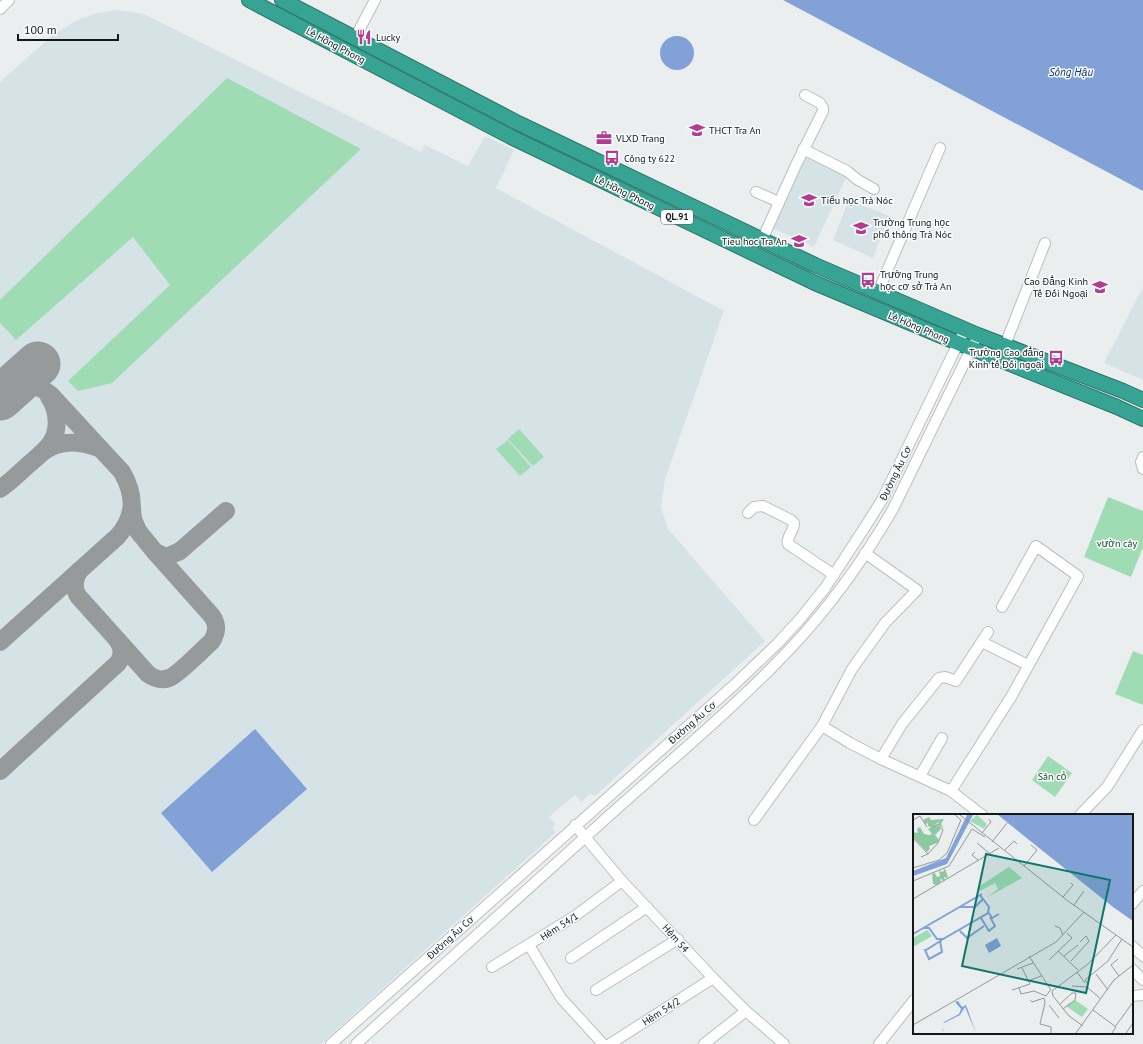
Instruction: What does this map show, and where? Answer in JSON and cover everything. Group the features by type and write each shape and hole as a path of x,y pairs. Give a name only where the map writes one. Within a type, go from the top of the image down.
{"highway":[{"name":"Lê Hồng Phong","path":"249,0 511,137 815,283 1143,419"},
{"name":"Lê Hồng Phong","path":"282,0 518,123 815,265 978,335 1143,400"},
{"path":"1117,407 1123,391"}],"street":[{"path":"0,9 9,0"},
{"path":"355,38 375,0"},
{"path":"762,240 803,149 823,112 823,108 820,103 805,95"},
{"path":"878,292 940,148"},
{"path":"803,149 847,171 858,180 874,189"},
{"path":"756,192 779,202"},
{"path":"1005,345 1045,243"},
{"name":"Đường Âu Cơ","path":"356,1044 725,712 783,656 806,631 839,591 893,509 965,346 965,329"},
{"name":"Đường Âu Cơ","path":"331,1044 575,825 715,702 777,644 800,619 826,588 882,500 965,346 978,335"},
{"path":"1143,457 1141,462 1143,469"},
{"path":"748,513 754,507 763,506 791,520 794,523 794,526 787,541 788,544 834,575"},
{"path":"951,790 1011,697 1078,576 1036,546 1002,607"},
{"path":"754,820 822,726 856,663 885,623 917,590 865,553"},
{"path":"880,759 902,724 939,678 945,677 956,681 988,632"},
{"path":"982,642 1028,665"},
{"path":"715,702 725,712"},
{"path":"822,726 880,759 951,790 981,814"},
{"path":"1081,814 1107,787 1143,730"},
{"path":"920,776 942,738"},
{"name":"Hẻm 54","path":"575,825 622,881 713,978 746,1011 784,1044"},
{"name":"Hẻm 54/1","path":"492,967 575,916 622,881"},
{"path":"1133,903 1143,891"},
{"path":"571,958 648,907"},
{"path":"596,990 678,939"},
{"path":"529,945 561,998 603,1044"},
{"path":"1133,947 1143,956"},
{"path":"1133,970 1143,980"},
{"name":"Hẻm 54/2","path":"610,1044 713,978"},
{"path":"1133,996 1143,995"},
{"path":"879,1044 913,1001"},
{"path":"704,1044 746,1011"}],"shaded area":[{"path":"118,10 144,14 421,152 425,145 468,166 485,136 514,150 496,188 724,311 665,479 661,507 668,529 765,641 595,796 590,794 581,802 575,795 549,817 555,824 553,828 555,833 321,1044 0,1044 0,82 54,34 77,20 97,13"},
{"name":"Tiểu học Trà Nóc","path":"803,153 848,173 814,247 770,227"},
{"name":"Trường Trung học phổ thông Trà Nóc","path":"849,200 889,216 873,258 833,240"},
{"path":"1143,287 1143,380 1104,363"}],"green space":[{"path":"227,78 361,149 112,383 78,391 68,381 170,285 133,237 16,340 0,323 0,300"},
{"path":"519,429 544,457 533,466 508,439"},
{"path":"508,440 531,467 520,476 496,449"},
{"name":"vườn cây","path":"1108,497 1143,511 1143,547 1131,577 1084,557"},
{"path":"1133,651 1143,655 1143,705 1115,694"},
{"name":"Sân cỏ","path":"1048,756 1072,773 1055,797 1032,780"}],"water":[{"name":"Sông Hậu","path":"783,0 1143,0 1143,191"},
{"path":"680,36 689,41 693,46 693,60 689,65 684,69 674,70 670,69 661,60 660,50 661,46 670,37"},
{"path":"255,729 307,789 212,872 161,813"}],"taxiway":[{"path":"0,642 118,536 128,520 132,505 129,489 122,472 51,395 36,386 19,381"},
{"path":"0,489 43,452 53,439 57,420 49,397"},
{"path":"44,451 58,444 72,442 86,444 101,449"},
{"path":"132,507 133,519 138,531 155,552 164,556 169,556 180,551 226,511"},
{"path":"79,571 75,584 75,590 78,596 148,674 158,679 166,679 178,672 212,641 216,632 216,625 212,616 155,552"},
{"path":"0,771 118,663 122,652 118,641"}],"runway":[{"path":"0,398 38,364"}],"place":[{"name":"Lucky","path":"364,37"},
{"name":"THCT Tra An","path":"697,130"},
{"name":"VLXD Trang","path":"604,138"},
{"name":"Công ty 622","path":"612,158"},
{"name":"Tiểu học Trà Nóc","path":"809,200"},
{"name":"Trường Trung học phổ thông Trà Nóc","path":"861,228"},
{"name":"Tieu hoc Tra An","path":"799,241"},
{"name":"Trường Trung học cơ sở Trà An","path":"868,280"},
{"name":"Cao Đẳng Kinh Tế Đối Ngoại","path":"1100,287"},
{"name":"Trường Cao đẳng Kinh tế Đối ngoại","path":"1056,358"}]}
